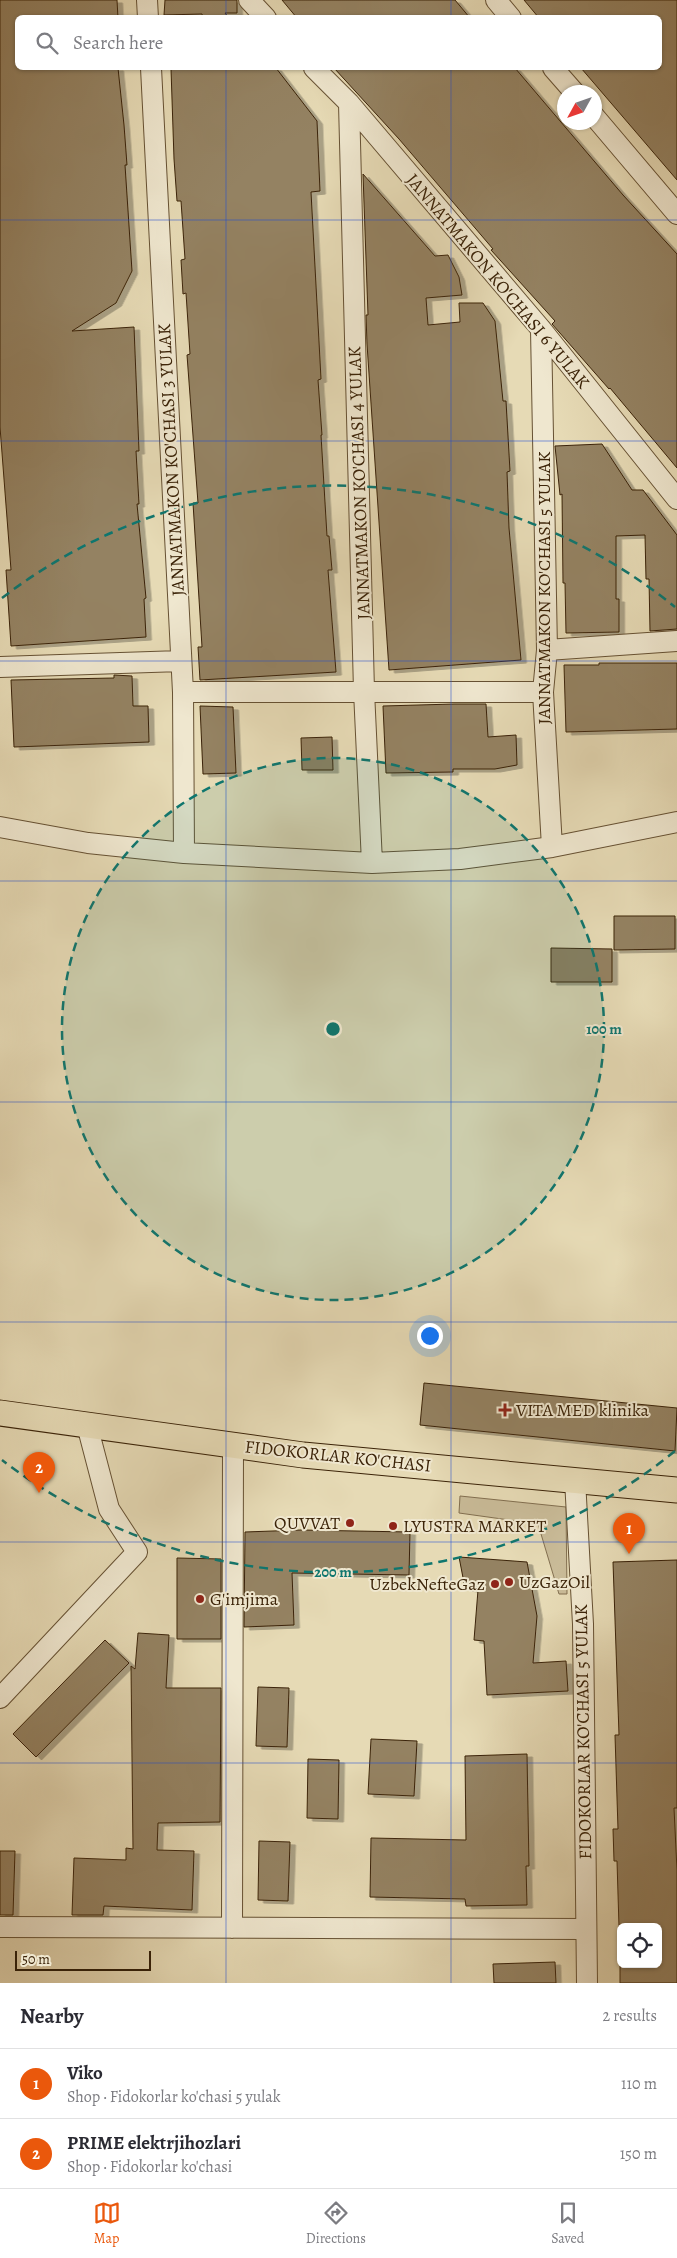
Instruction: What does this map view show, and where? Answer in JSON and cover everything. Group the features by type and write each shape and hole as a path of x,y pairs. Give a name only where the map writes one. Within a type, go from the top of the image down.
{"main road":[{"name":"FIDOKORLAR KO'CHASI","path":"0,1413 312,1456 677,1490"}],"street":[{"path":"147,0 148,15"},
{"path":"249,0 263,15"},
{"path":"496,0 508,15"},
{"name":"JANNATMAKON KO'CHASI 3 YULAK","path":"151,70 183,692 184,853"},
{"name":"JANNATMAKON KO'CHASI 6 YULAK","path":"316,70 349,103 541,329 677,499"},
{"path":"555,70 568,85"},
{"name":"JANNATMAKON KO'CHASI 4 YULAK","path":"349,103 364,691 372,863"},
{"path":"602,125 677,214"},
{"name":"JANNATMAKON KO'CHASI 5 YULAK","path":"541,329 547,650 543,692 552,847"},
{"path":"547,650 677,641"},
{"path":"0,667 181,661"},
{"path":"183,692 543,692"},
{"path":"0,827 88,843 184,853 372,863 460,859 552,847 677,822"},
{"path":"0,1698 137,1552 109,1509 87,1425"},
{"path":"232,1928 233,1445"},
{"name":"FIDOKORLAR KO'CHASI 5 YULAK","path":"575,1480 583,1624 586,1983"},
{"path":"0,1927 586,1929"}],"shaded area":[{"path":"460,1496 566,1507 567,1594 559,1594 538,1524 459,1513"}],"building":[{"path":"0,0 117,0 118,15 15,15 15,70 118,70 127,165 125,165 132,271 116,303 72,331 134,327 139,451 136,451 139,504 137,504 146,598 144,599 146,637 11,646 6,570 11,570 0,427"},
{"path":"165,0 237,0 237,13 225,13 227,15 164,15"},
{"path":"282,0 455,0 468,15 294,15"},
{"path":"524,0 677,0 677,180 602,93 602,85 596,85 583,70 662,70 662,15 536,15"},
{"path":"171,70 278,70 317,121 320,191 311,192 321,379 318,380 327,536 329,536 332,570 328,570 336,672 200,680 198,647 202,647 193,503 198,503 187,355 190,354 186,293 183,294 181,260 185,259 181,201 177,201"},
{"path":"336,70 517,70 557,117 557,130 568,130 623,195 677,254 677,468 610,388 552,324 555,321 491,250 493,249 399,139"},
{"path":"363,174 435,256 448,255 459,277 462,295 426,298 428,325 460,322 459,303 483,303 495,321 503,401 506,401 510,471 507,472 509,528 521,660 389,670 367,344 366,315 368,315"},
{"path":"602,444 632,490 643,490 677,535 677,629 650,631 649,579 646,579 645,535 616,536 616,599 619,599 619,632 566,633 565,583 563,583 562,494 560,495 555,446"},
{"path":"599,663 677,663 677,729 566,732 564,665 599,665"},
{"path":"114,675 132,676 133,706 148,706 149,742 14,747 11,680 114,678"},
{"path":"486,704 488,737 516,735 517,765 495,769 453,769 453,772 386,773 383,706"},
{"path":"200,706 233,707 236,773 203,774"},
{"path":"332,737 333,770 302,770 301,738"},
{"path":"614,916 675,916 675,949 614,950"},
{"path":"551,948 612,949 612,982 551,982"},
{"path":"424,1383 677,1408 675,1451 420,1425"},
{"path":"301,1530 410,1532 409,1575 292,1573 294,1625 244,1627 245,1532"},
{"path":"459,1557 527,1562 537,1616 533,1663 566,1661 568,1691 487,1695 484,1641 474,1640 478,1590 465,1588"},
{"name":"G'imjima","path":"177,1558 221,1559 221,1639 177,1639"},
{"path":"677,1560 677,1808 674,1808 677,1870 677,1983 620,1983 620,1968 662,1968 662,1923 619,1923 617,1861 614,1861 613,1829 618,1829 615,1735 619,1735 613,1562"},
{"path":"138,1633 169,1635 166,1688 221,1688 220,1822 158,1823 157,1850 194,1851 192,1910 104,1906 103,1915 72,1915 74,1858 126,1860 126,1848 133,1849 131,1666 135,1669"},
{"path":"105,1640 129,1663 36,1757 13,1734"},
{"path":"258,1687 289,1688 287,1747 256,1746"},
{"path":"371,1739 417,1741 414,1796 368,1794"},
{"path":"527,1754 529,1866 526,1866 527,1905 466,1906 465,1899 370,1897 371,1838 466,1840 465,1756"},
{"path":"308,1759 339,1760 338,1819 307,1818"},
{"path":"259,1841 290,1842 288,1901 258,1900"},
{"path":"0,1851 15,1851 13,1915 0,1915"},
{"path":"555,1962 556,1983 494,1983 493,1964"}],"place":[{"name":"VITA MED klinika","path":"505,1410"},
{"name":"PRIME elektrjihozlari","path":"39,1493"},
{"name":"QUVVAT","path":"350,1523"},
{"name":"LYUSTRA MARKET","path":"393,1526"},
{"name":"Viko","path":"629,1554"},
{"name":"UzGazOil","path":"509,1582"},
{"name":"UzbekNefteGaz","path":"495,1584"},
{"name":"G'imjima","path":"200,1599"}]}
